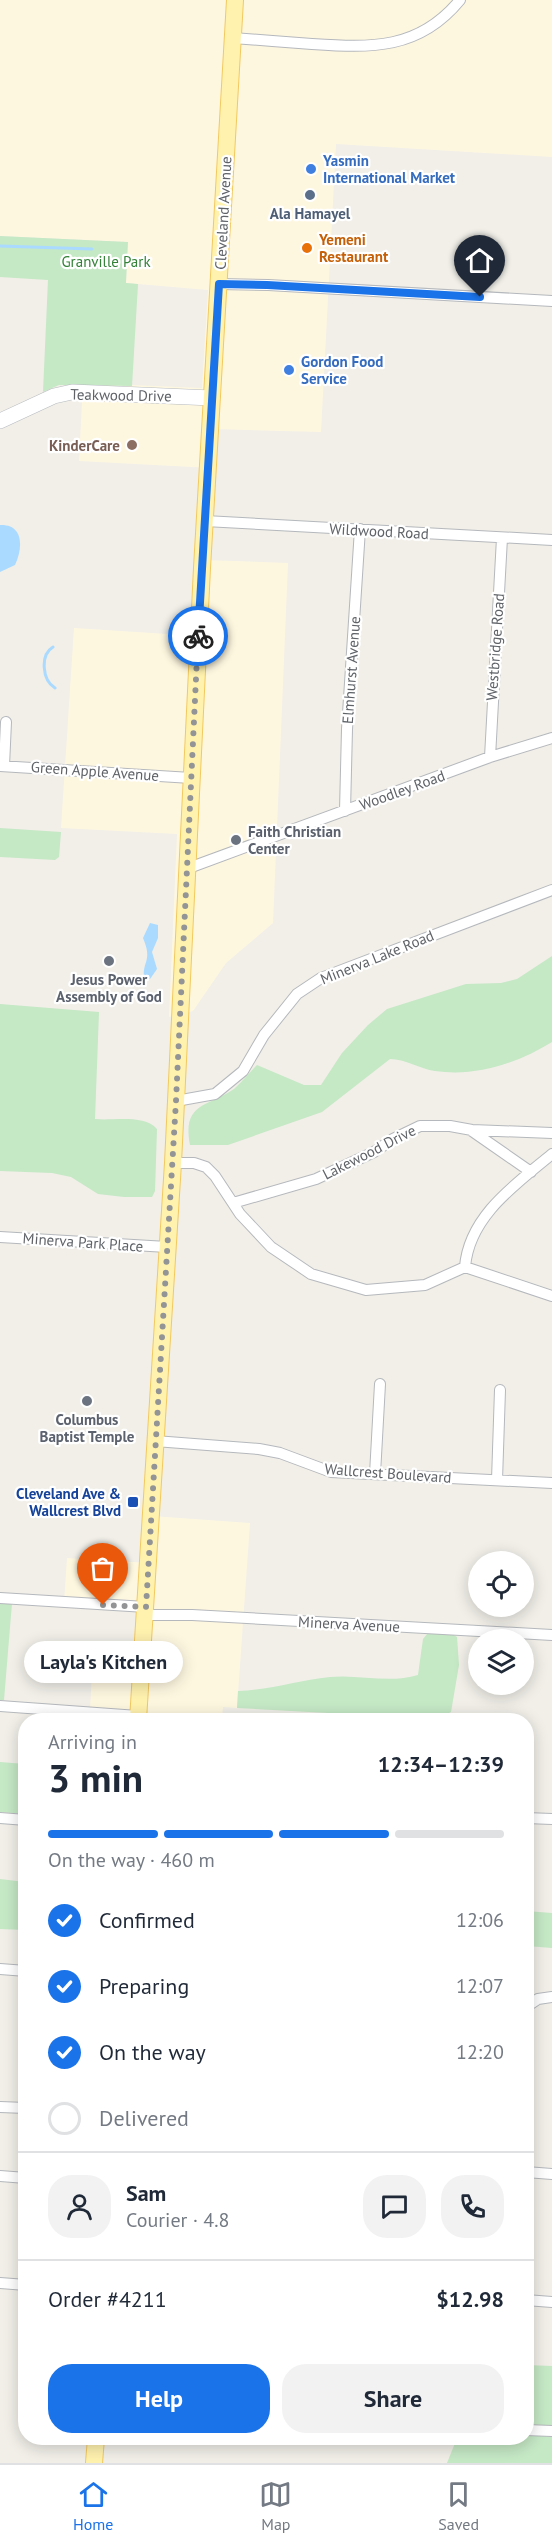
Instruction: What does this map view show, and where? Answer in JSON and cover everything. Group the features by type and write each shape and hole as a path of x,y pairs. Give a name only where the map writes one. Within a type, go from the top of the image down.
{"main road":[{"name":"Cleveland Avenue","path":"138,1713 173,1163 186,870 235,0"},
{"path":"94,2463 95,2445"}],"street":[{"path":"233,38 369,46 397,42 419,34 435,24 448,15 460,0"},
{"path":"219,284 552,301"},
{"name":"Teakwood Drive","path":"0,421 54,396 72,392 212,398"},
{"name":"Wildwood Road","path":"205,521 552,540"},
{"name":"Elmhurst Avenue","path":"345,811 347,729 360,529"},
{"name":"Westbridge Road","path":"490,757 502,538"},
{"path":"2,766 6,722"},
{"name":"Woodley Road","path":"186,870 490,757 552,738"},
{"name":"Green Apple Avenue","path":"2,766 191,778"},
{"name":"Minerva Lake Road","path":"176,1101 215,1094 243,1071 264,1035 297,994 321,978 552,890"},
{"name":"Lakewood Drive","path":"233,1203 316,1179 374,1152 393,1139 420,1126 450,1126 472,1131 552,1133"},
{"name":"Lakewood Drive","path":"472,1131 531,1172"},
{"path":"465,1268 465,1259 476,1230 497,1199 552,1154"},
{"path":"173,1163 194,1163 206,1167 271,1247 311,1274 366,1290 425,1285 465,1268 552,1296"},
{"name":"Minerva Park Place","path":"0,1237 167,1247"},
{"path":"375,1474 380,1384"},
{"path":"497,1480 500,1390"},
{"name":"Wallcrest Boulevard","path":"155,1441 259,1449 280,1453 321,1470 552,1483"},
{"name":"Minerva Avenue","path":"0,1598 192,1615 552,1635"},
{"path":"0,1706 80,1713"},
{"path":"0,1818 18,1819"},
{"path":"534,1818 552,1819"},
{"path":"0,1969 18,1970"},
{"path":"534,2003 552,1997"},
{"path":"0,2107 18,2108"},
{"path":"534,2173 552,2174"},
{"path":"0,2176 18,2177"},
{"path":"0,2283 18,2284"},
{"path":"534,2301 552,2302"},
{"path":"534,2430 552,2431"}],"shaded area":[{"path":"0,0 552,0 552,157 336,144 321,432 213,429 211,468 79,461 83,383 202,388 208,290 126,283 127,242 0,236"},
{"path":"204,560 288,563 273,923 226,963 193,1011 169,1017 177,834 61,828 74,628 199,636"},
{"path":"152,1516 250,1523 237,1708 223,1707 223,1713 74,1713 74,1709 90,1710 93,1653 143,1656 146,1609 64,1603 67,1558 149,1563"}],"green space":[{"name":"Granville Park","path":"0,236 128,242 126,283 138,284 132,386 59,385 43,392 48,280 0,277"},
{"path":"0,828 61,832 59,857 55,860 0,857"},
{"path":"552,956 552,1042 539,1050 496,1067 466,1072 435,1071 390,1059 322,1112 228,1145 190,1145 188,1131 193,1114 199,1108 234,1089 257,1065 304,1085 321,1085 342,1053 368,1025 387,1009 466,984 501,983 517,979"},
{"path":"0,1004 99,1012 95,1119 144,1121 157,1129 155,1191 152,1197 98,1194 71,1177 52,1173 0,1171"},
{"path":"0,1602 12,1603 4,1700 0,1700"},
{"path":"447,1631 457,1637 459,1665 449,1713 328,1713 237,1708 238,1691 330,1677 396,1679 418,1675 423,1639 428,1633"},
{"path":"0,1762 18,1763 18,1813 0,1812"},
{"path":"0,1879 18,1881 18,1930 0,1929"},
{"path":"534,1912 552,1913 552,1948 534,1947"},
{"path":"534,2365 552,2366 552,2427 534,2426"},
{"path":"534,2432 552,2433 552,2463 447,2463 454,2445 534,2445"}],"water":[{"path":"0,525 14,528 20,538 20,545 15,565 0,572"},
{"path":"150,923 158,925 158,938 152,952 157,969 150,979 144,978 147,952 143,938"}],"waterway":[{"path":"0,246 92,249"},
{"path":"53,647 46,656 44,667 47,679 55,688"}],"way so far":[{"path":"103,1605 146,1607 173,1163 198,636"}],"place":[{"name":"Yasmin International Market","path":"311,169"},
{"name":"Ala Hamayel","path":"310,195"},
{"name":"Yemeni Restaurant","path":"307,248"},
{"name":"Gordon Food Service","path":"289,370"},
{"name":"KinderCare","path":"132,445"},
{"name":"Faith Christian Center","path":"236,840"},
{"name":"Jesus Power Assembly of God","path":"109,961"},
{"name":"Columbus Baptist Temple","path":"87,1401"},
{"name":"Cleveland Ave & Wallcrest Blvd","path":"133,1502"},
{"name":"Layla's Kitchen","path":"103,1605"}],"route":[{"path":"198,636 219,284 480,297"}]}
